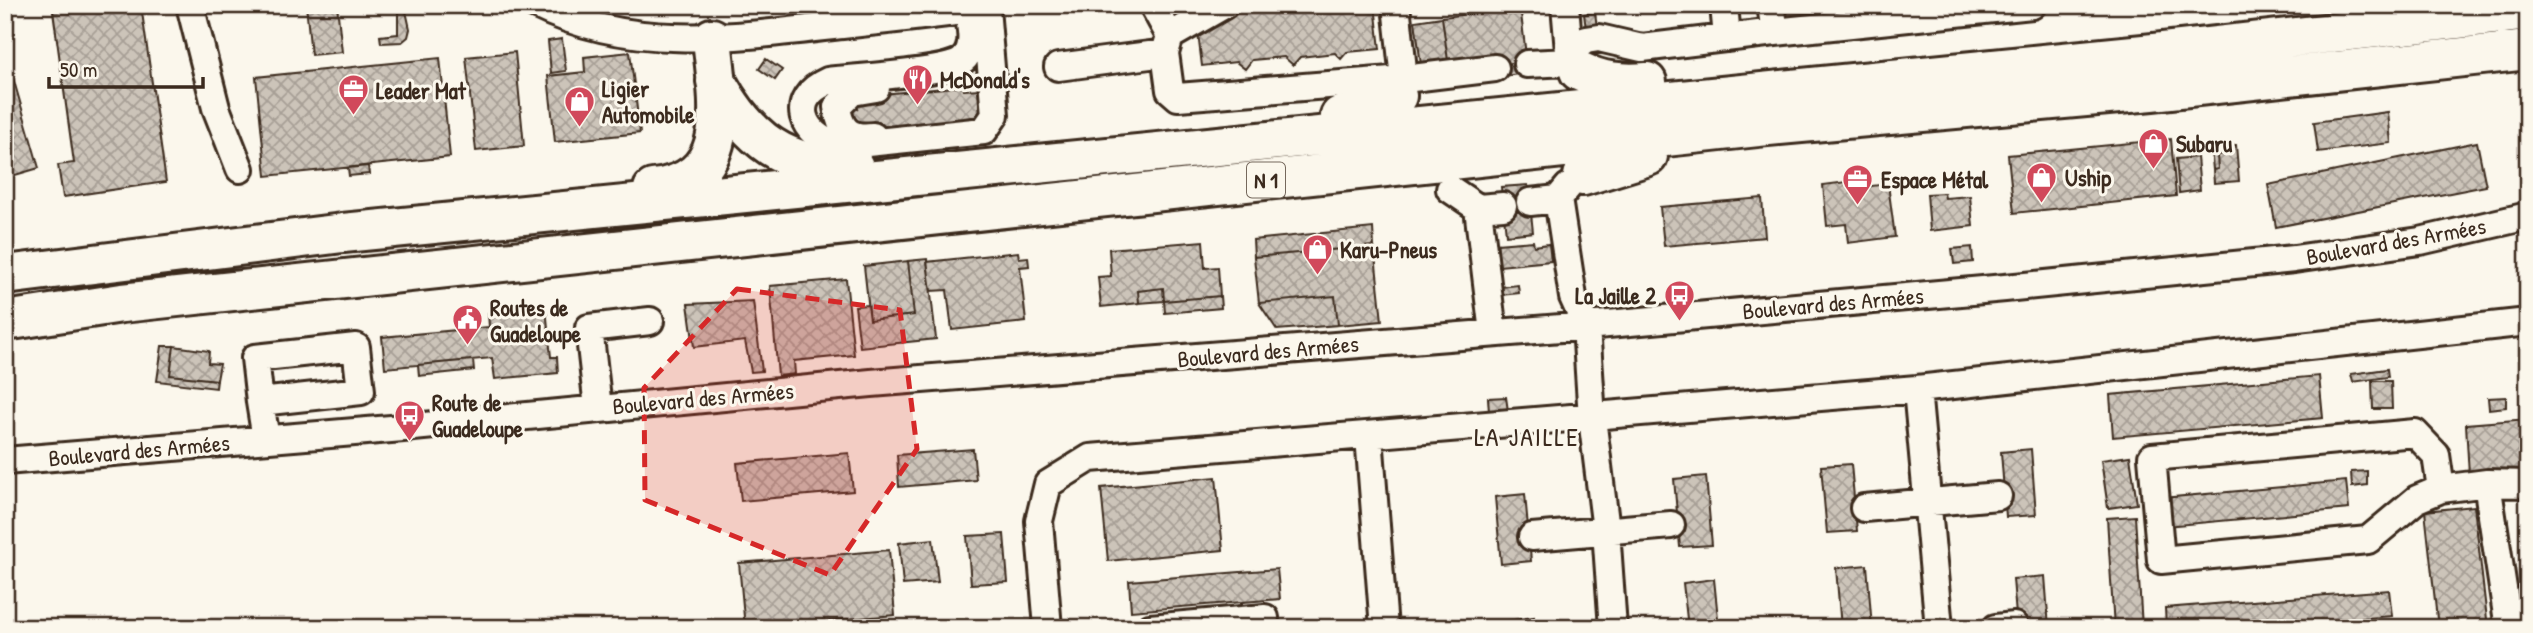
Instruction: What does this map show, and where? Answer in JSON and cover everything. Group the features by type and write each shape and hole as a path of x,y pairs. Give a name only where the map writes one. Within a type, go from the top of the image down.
{"highway":[{"name":"N 1","path":"5,275 343,233 2154,53 2528,11"},
{"path":"343,233 406,216 670,187 687,180 705,168 714,149 716,82 712,38"},
{"name":"N 1","path":"5,321 136,301 1159,191 1758,127 2152,91 2528,50"},
{"path":"1572,61 1598,80 1620,85 1784,71 1894,78"},
{"path":"716,82 734,114 758,138 783,153 819,165 858,167 1069,160"},
{"path":"1149,152 1373,110 1400,87"},
{"path":"1570,188 1758,127"},
{"path":"1159,191 1425,179 1477,201"}],"street":[{"path":"190,5 216,108 240,169"},
{"path":"536,5 553,14 609,30 659,37 712,38 985,8"},
{"path":"1153,5 1167,45 1170,90 1178,97 1400,87 1495,68"},
{"path":"1058,67 1167,45 1224,5"},
{"path":"1396,5 1400,87"},
{"path":"1564,5 1572,61"},
{"path":"1724,5 1727,38"},
{"path":"1771,5 1775,32"},
{"path":"1572,61 1586,40 1599,38 1642,48 2032,5"},
{"path":"985,8 995,115 985,131 838,146 822,142 811,132 804,118 804,100 812,88 828,81 956,65 965,59 985,8"},
{"path":"1527,64 1572,61"},
{"path":"1530,202 1570,188 1573,297 1586,326 1592,418 1606,530 1614,628"},
{"path":"1477,201 1493,333"},
{"name":"Boulevard des Armées","path":"5,461 871,383 1586,326 2294,259 2420,241 2528,216"},
{"path":"598,408 589,328 650,321"},
{"path":"1048,628 1039,521 1048,484 1090,458 1917,390 2528,322"},
{"path":"1917,390 1939,628"},
{"path":"260,402 265,439"},
{"path":"2441,489 2436,455 2416,433 2152,457 2161,560 2368,540 2417,499 2441,489 2487,483 2528,484"},
{"path":"1369,436 1384,628"},
{"path":"2487,483 2509,628"},
{"path":"1864,508 1998,496"},
{"path":"1532,537 1671,525"},
{"path":"1150,628 1265,618"}],"highlighted area":[{"path":"737,289 900,310 917,449 830,575 645,500 644,388"}],"building":[{"path":"93,5 141,5 166,182 63,197 58,165 74,163 53,11"},
{"path":"306,5 337,5 342,52 311,55"},
{"path":"1375,5 1380,49 1347,52 1341,59 1335,53 1300,57 1293,65 1284,57 1252,60 1245,69 1236,62 1202,66 1198,33 1248,6"},
{"path":"1489,5 1520,5 1528,73 1496,77 1449,68 1442,17 1489,12"},
{"path":"406,11 410,29 408,37 402,42 381,43 380,36 398,34 398,12"},
{"path":"1595,12 1597,28 1586,29 1584,14"},
{"path":"1442,17 1449,68 1422,72 1415,21"},
{"path":"562,39 566,71 551,73 548,41"},
{"path":"5,50 39,168 5,178"},
{"path":"515,52 524,146 476,151 466,57"},
{"path":"630,52 640,133 555,142 548,76 585,72 584,57"},
{"name":"Leader Mat","path":"440,58 450,157 266,176 256,77"},
{"path":"766,59 782,70 775,80 759,69"},
{"name":"McDonald's","path":"964,86 964,90 979,89 981,116 965,118 966,122 855,132 852,97"},
{"path":"2388,112 2391,143 2318,152 2314,122"},
{"path":"2528,132 2528,165 2521,134"},
{"path":"2171,139 2176,196 2014,213 2008,155"},
{"path":"2477,142 2486,186 2276,227 2268,185"},
{"path":"2225,145 2226,154 2217,155 2218,169 2213,170 2211,147"},
{"path":"2225,145 2236,145 2239,181 2214,183 2213,170 2218,169 2217,155 2226,154"},
{"path":"2197,157 2200,190 2179,193 2176,159"},
{"path":"368,166 369,174 349,176 348,168"},
{"name":"Espace Métal","path":"1854,181 1855,188 1888,184 1895,237 1848,243 1846,224 1827,226 1823,185"},
{"path":"1528,185 1533,232 1506,235 1501,187"},
{"path":"1944,193 1945,198 1970,196 1973,226 1930,231 1927,194"},
{"path":"1762,198 1765,237 1664,246 1660,207"},
{"path":"1373,228 1374,246 1254,257 1253,240"},
{"path":"1203,241 1205,268 1218,267 1220,296 1164,301 1163,288 1138,291 1139,303 1101,307 1098,277 1111,276 1109,249"},
{"path":"1533,241 1534,246 1549,244 1551,261 1499,266 1497,244"},
{"name":"Karu-Pneus","path":"1374,246 1382,321 1338,325 1335,296 1259,303 1254,257"},
{"path":"1972,247 1973,262 1954,264 1952,249"},
{"path":"1018,252 1019,258 1028,257 1029,266 1020,267 1026,322 952,330 947,290 931,291 927,262"},
{"path":"927,259 936,339 860,347 855,306 868,305 870,320 914,315 908,261"},
{"path":"908,261 914,315 870,320 864,266"},
{"path":"846,279 854,355 794,361 795,374 778,376 770,286"},
{"path":"1518,285 1519,293 1501,295 1500,287"},
{"path":"1163,288 1164,301 1139,303 1138,291"},
{"path":"1220,296 1221,308 1165,313 1164,301"},
{"path":"1335,296 1338,325 1277,330 1259,303"},
{"path":"753,301 762,371 751,372 745,341 694,347 688,304"},
{"name":"Routes de Guadeloupe","path":"546,308 551,357 557,357 558,373 495,379 492,358 385,368 382,337 489,327 488,313"},
{"path":"162,346 174,346 170,375 217,380 216,388 157,381"},
{"path":"174,346 209,351 208,363 220,364 217,380 170,375"},
{"path":"473,360 474,370 419,376 418,365"},
{"path":"2387,369 2388,377 2353,382 2351,374"},
{"path":"2319,376 2323,418 2113,437 2110,395"},
{"path":"2372,381 2391,381 2392,409 2373,409"},
{"path":"1506,397 1508,411 1489,412 1488,398"},
{"path":"2506,397 2506,407 2489,409 2488,398"},
{"path":"2528,419 2528,470 2469,475 2466,424"},
{"path":"973,449 976,480 899,487 897,455"},
{"path":"2031,449 2036,515 2006,517 2001,452"},
{"path":"849,453 853,491 741,501 737,463"},
{"path":"2130,456 2137,504 2108,508 2101,460"},
{"path":"1851,464 1857,531 1827,533 1821,466"},
{"path":"2367,471 2367,485 2352,487 2351,472"},
{"path":"1706,476 1712,545 1680,547 1674,479"},
{"path":"1216,477 1223,550 1108,561 1101,488"},
{"path":"2346,481 2349,509 2166,526 2163,498"},
{"path":"1525,494 1531,561 1501,564 1495,497"},
{"path":"2474,506 2488,628 2438,628 2425,511"},
{"path":"2135,516 2142,627 2114,628 2107,518"},
{"path":"1004,534 1008,582 971,584 967,536"},
{"path":"933,539 938,582 903,585 899,543"},
{"path":"889,550 895,615 745,628 739,563"},
{"path":"1867,565 1872,628 1841,628 1836,568"},
{"path":"1277,569 1280,599 1131,611 1129,581"},
{"path":"2045,576 2049,628 2017,628 2013,579"},
{"path":"1714,579 1719,628 1688,628 1683,583"},
{"path":"2389,590 2392,616 2245,628 2166,628 2165,608"},
{"path":"1534,617 1535,628 1507,628 1506,621"},
{"path":"1295,621 1295,628 1286,628 1286,622"},
{"path":"647,625 648,628 606,628 606,626"}],"place":[{"name":"McDonald's","path":"917,106"},
{"name":"Leader Mat","path":"353,117"},
{"name":"Ligier Automobile","path":"579,128"},
{"name":"Subaru","path":"2153,170"},
{"name":"Uship","path":"2042,204"},
{"name":"Espace Métal","path":"1858,206"},
{"name":"Karu-Pneus","path":"1317,276"},
{"name":"La Jaille 2","path":"1679,322"},
{"name":"Routes de Guadeloupe","path":"467,347"},
{"name":"Route de Guadeloupe","path":"409,442"}],"district":[{"name":"LA JAILLE","path":"1527,436"}]}
